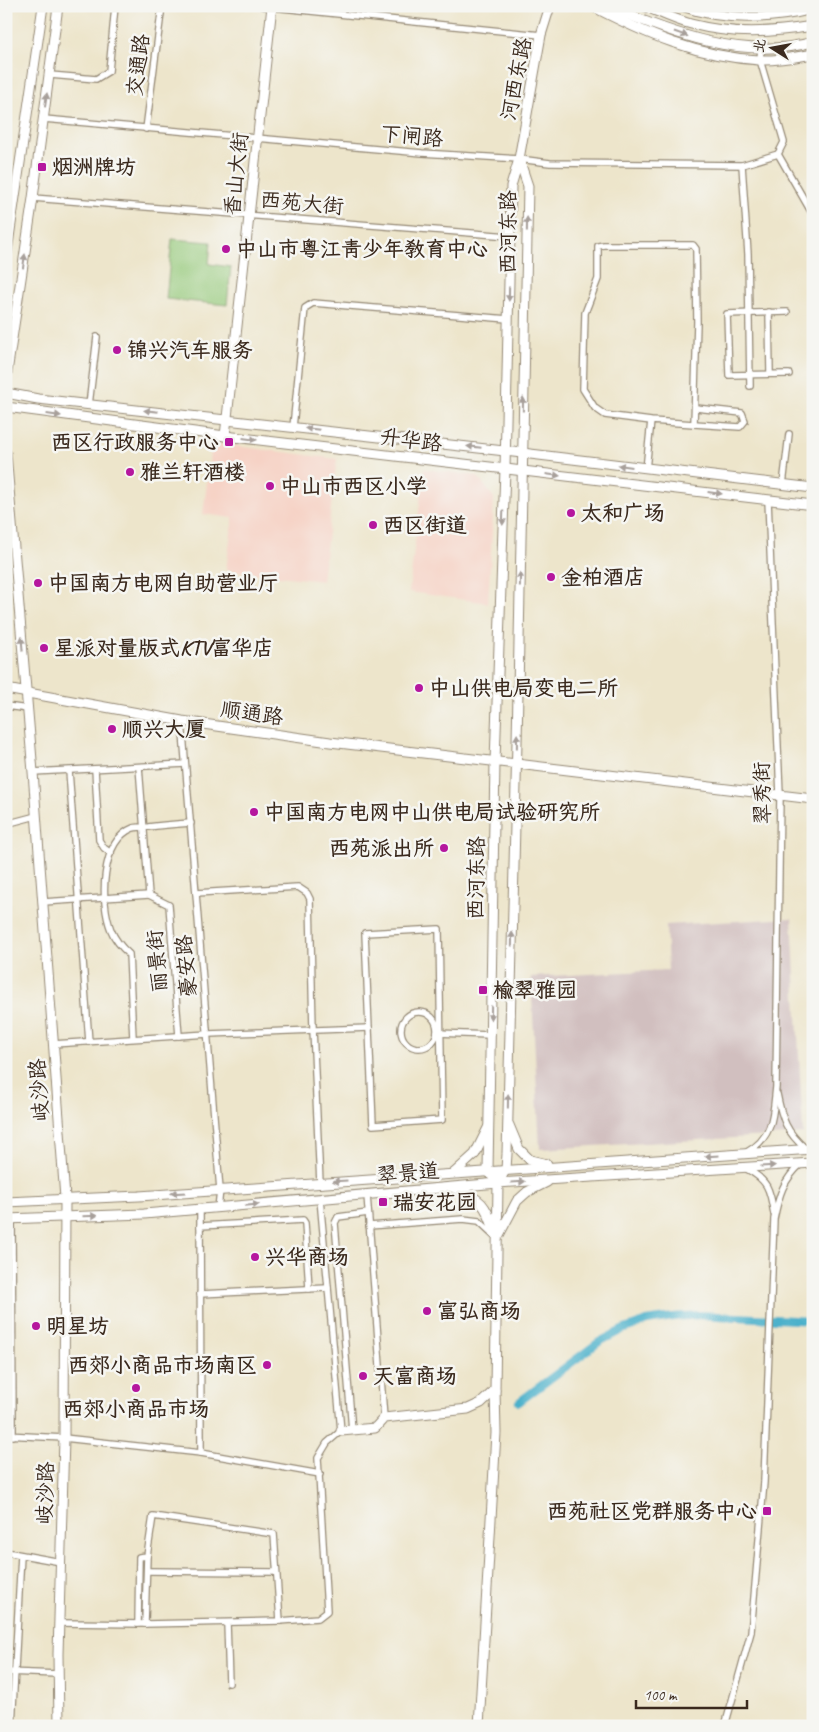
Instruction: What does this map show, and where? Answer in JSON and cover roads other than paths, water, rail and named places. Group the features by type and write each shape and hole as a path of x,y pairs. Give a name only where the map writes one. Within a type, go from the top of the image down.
{"street":[{"path":"6,258 43,6"},
{"path":"6,379 33,198 58,6"},
{"path":"50,75 96,79 109,71 115,6"},
{"name":"交通路","path":"146,128 162,6"},
{"path":"262,6 541,34"},
{"path":"592,6 630,26 685,47 726,56 760,60 813,54"},
{"path":"607,6 689,37 726,45 761,48 813,42"},
{"path":"644,6 689,24 733,32 777,32 813,26"},
{"path":"682,6 714,14 749,18 790,15 813,9"},
{"name":"香山大街","path":"225,436 272,7"},
{"name":"河西东路","path":"518,159 541,34 552,7"},
{"path":"761,48 760,60 784,142 778,154 813,215"},
{"name":"下闸路","path":"44,119 422,153 559,163 742,165 778,154"},
{"name":"西河东路","path":"488,1171 495,762 505,469 510,186 518,159"},
{"name":"西河东路","path":"479,1726 496,1433 498,1183 506,1169 517,764 528,186 518,159"},
{"path":"742,165 748,254 750,386"},
{"name":"西苑大街","path":"33,198 509,236"},
{"path":"694,424 696,408 696,249 693,245 598,246 598,278 585,313 583,389 595,408 605,415 651,421 694,424 740,427 744,422 742,413 696,408"},
{"path":"291,444 305,308 313,303 508,319"},
{"path":"769,312 770,374"},
{"path":"787,312 727,314 728,375 789,374"},
{"path":"89,404 97,337"},
{"name":"升华路","path":"6,393 38,399 505,451 813,488"},
{"name":"升华路","path":"6,408 291,444 813,505"},
{"path":"646,468 651,421"},
{"path":"783,485 790,434"},
{"name":"岐沙路","path":"6,453 27,693 65,1198 64,1438 58,1726"},
{"name":"翠秀街","path":"768,500 780,795 776,1087"},
{"name":"顺通路","path":"6,689 182,721 330,742 813,799"},
{"path":"6,706 28,710"},
{"name":"豪安路","path":"182,721 220,1190 218,1208"},
{"path":"33,772 185,764"},
{"path":"43,902 149,895 139,767"},
{"path":"95,769 99,840 104,848 111,852"},
{"path":"69,771 89,1042"},
{"path":"6,824 36,816"},
{"path":"134,1038 129,954 119,945 111,929 105,907 106,869 118,838 133,828 190,823"},
{"path":"196,893 298,887 307,893 310,900 313,1029 320,1183"},
{"name":"丽景街","path":"149,895 168,905 179,1036"},
{"path":"439,929 439,1033 442,1120 373,1125 369,1028 365,933 439,929"},
{"path":"421,1012 432,1017 439,1033 432,1043 421,1048 415,1048 405,1041 402,1030 406,1018 421,1012"},
{"path":"53,1044 208,1034 369,1028"},
{"path":"439,1033 490,1035"},
{"path":"776,1087 783,1120 789,1132 809,1149"},
{"path":"744,1154 762,1142 770,1127 776,1087"},
{"path":"508,1122 520,1149 530,1160 555,1166"},
{"path":"454,1173 475,1154 489,1125"},
{"name":"翠景道","path":"6,1202 139,1196 809,1149"},
{"name":"翠景道","path":"9,1219 144,1214 498,1183 813,1163"},
{"path":"725,1726 751,1632 764,1482 774,1219 784,1182 801,1164"},
{"path":"744,1167 759,1176 768,1188 774,1219"},
{"path":"488,1171 498,1183"},
{"path":"497,1237 517,1201 527,1192 553,1179"},
{"path":"452,1187 477,1198 487,1209 497,1237"},
{"path":"367,1194 384,1418"},
{"path":"320,1199 341,1432"},
{"path":"200,1209 201,1453"},
{"path":"352,1430 335,1223 338,1217 368,1213"},
{"path":"9,1219 10,1436 64,1438 201,1453 320,1474"},
{"path":"369,1226 463,1219 479,1221 497,1237"},
{"path":"200,1226 303,1220 305,1223 309,1288"},
{"path":"200,1294 328,1288"},
{"path":"59,1623 227,1623 318,1618 327,1611 318,1458 327,1443 341,1432 375,1428 384,1418 468,1409 481,1403 495,1390"},
{"path":"146,1624 147,1556 152,1516 274,1534 280,1621"},
{"path":"6,1552 61,1562"},
{"path":"12,1726 21,1555"},
{"path":"138,1624 139,1556 147,1556"},
{"path":"147,1572 276,1572"},
{"path":"227,1623 228,1683"},
{"path":"6,1672 58,1674"}],"waterway":[{"path":"519,1402 599,1342 622,1330 647,1321 699,1315 813,1321"}],"place":[{"name":"烟洲牌坊","path":"42,167"},
{"name":"中山市粤江青少年教育中心","path":"226,249"},
{"name":"锦兴汽车服务","path":"117,350"},
{"name":"西区行政服务中心","path":"229,442"},
{"name":"雅兰轩酒楼","path":"130,472"},
{"name":"中山市西区小学","path":"270,486"},
{"name":"太和广场","path":"571,513"},
{"name":"西区街道","path":"373,525"},
{"name":"金柏酒店","path":"551,577"},
{"name":"中国南方电网自助营业厅","path":"38,583"},
{"name":"星派对量版式KTV富华店","path":"44,648"},
{"name":"中山供电局变电二所","path":"419,688"},
{"name":"顺兴大厦","path":"112,729"},
{"name":"中国南方电网中山供电局试验研究所","path":"254,812"},
{"name":"西苑派出所","path":"444,848"},
{"name":"榆翠雅园","path":"483,990"},
{"name":"瑞安花园","path":"383,1202"},
{"name":"兴华商场","path":"255,1257"},
{"name":"富弘商场","path":"427,1311"},
{"name":"明星坊","path":"36,1326"},
{"name":"西郊小商品市场南区","path":"267,1365"},
{"name":"天富商场","path":"363,1376"},
{"name":"西郊小商品市场","path":"136,1388"},
{"name":"西苑社区党群服务中心","path":"767,1511"}]}
